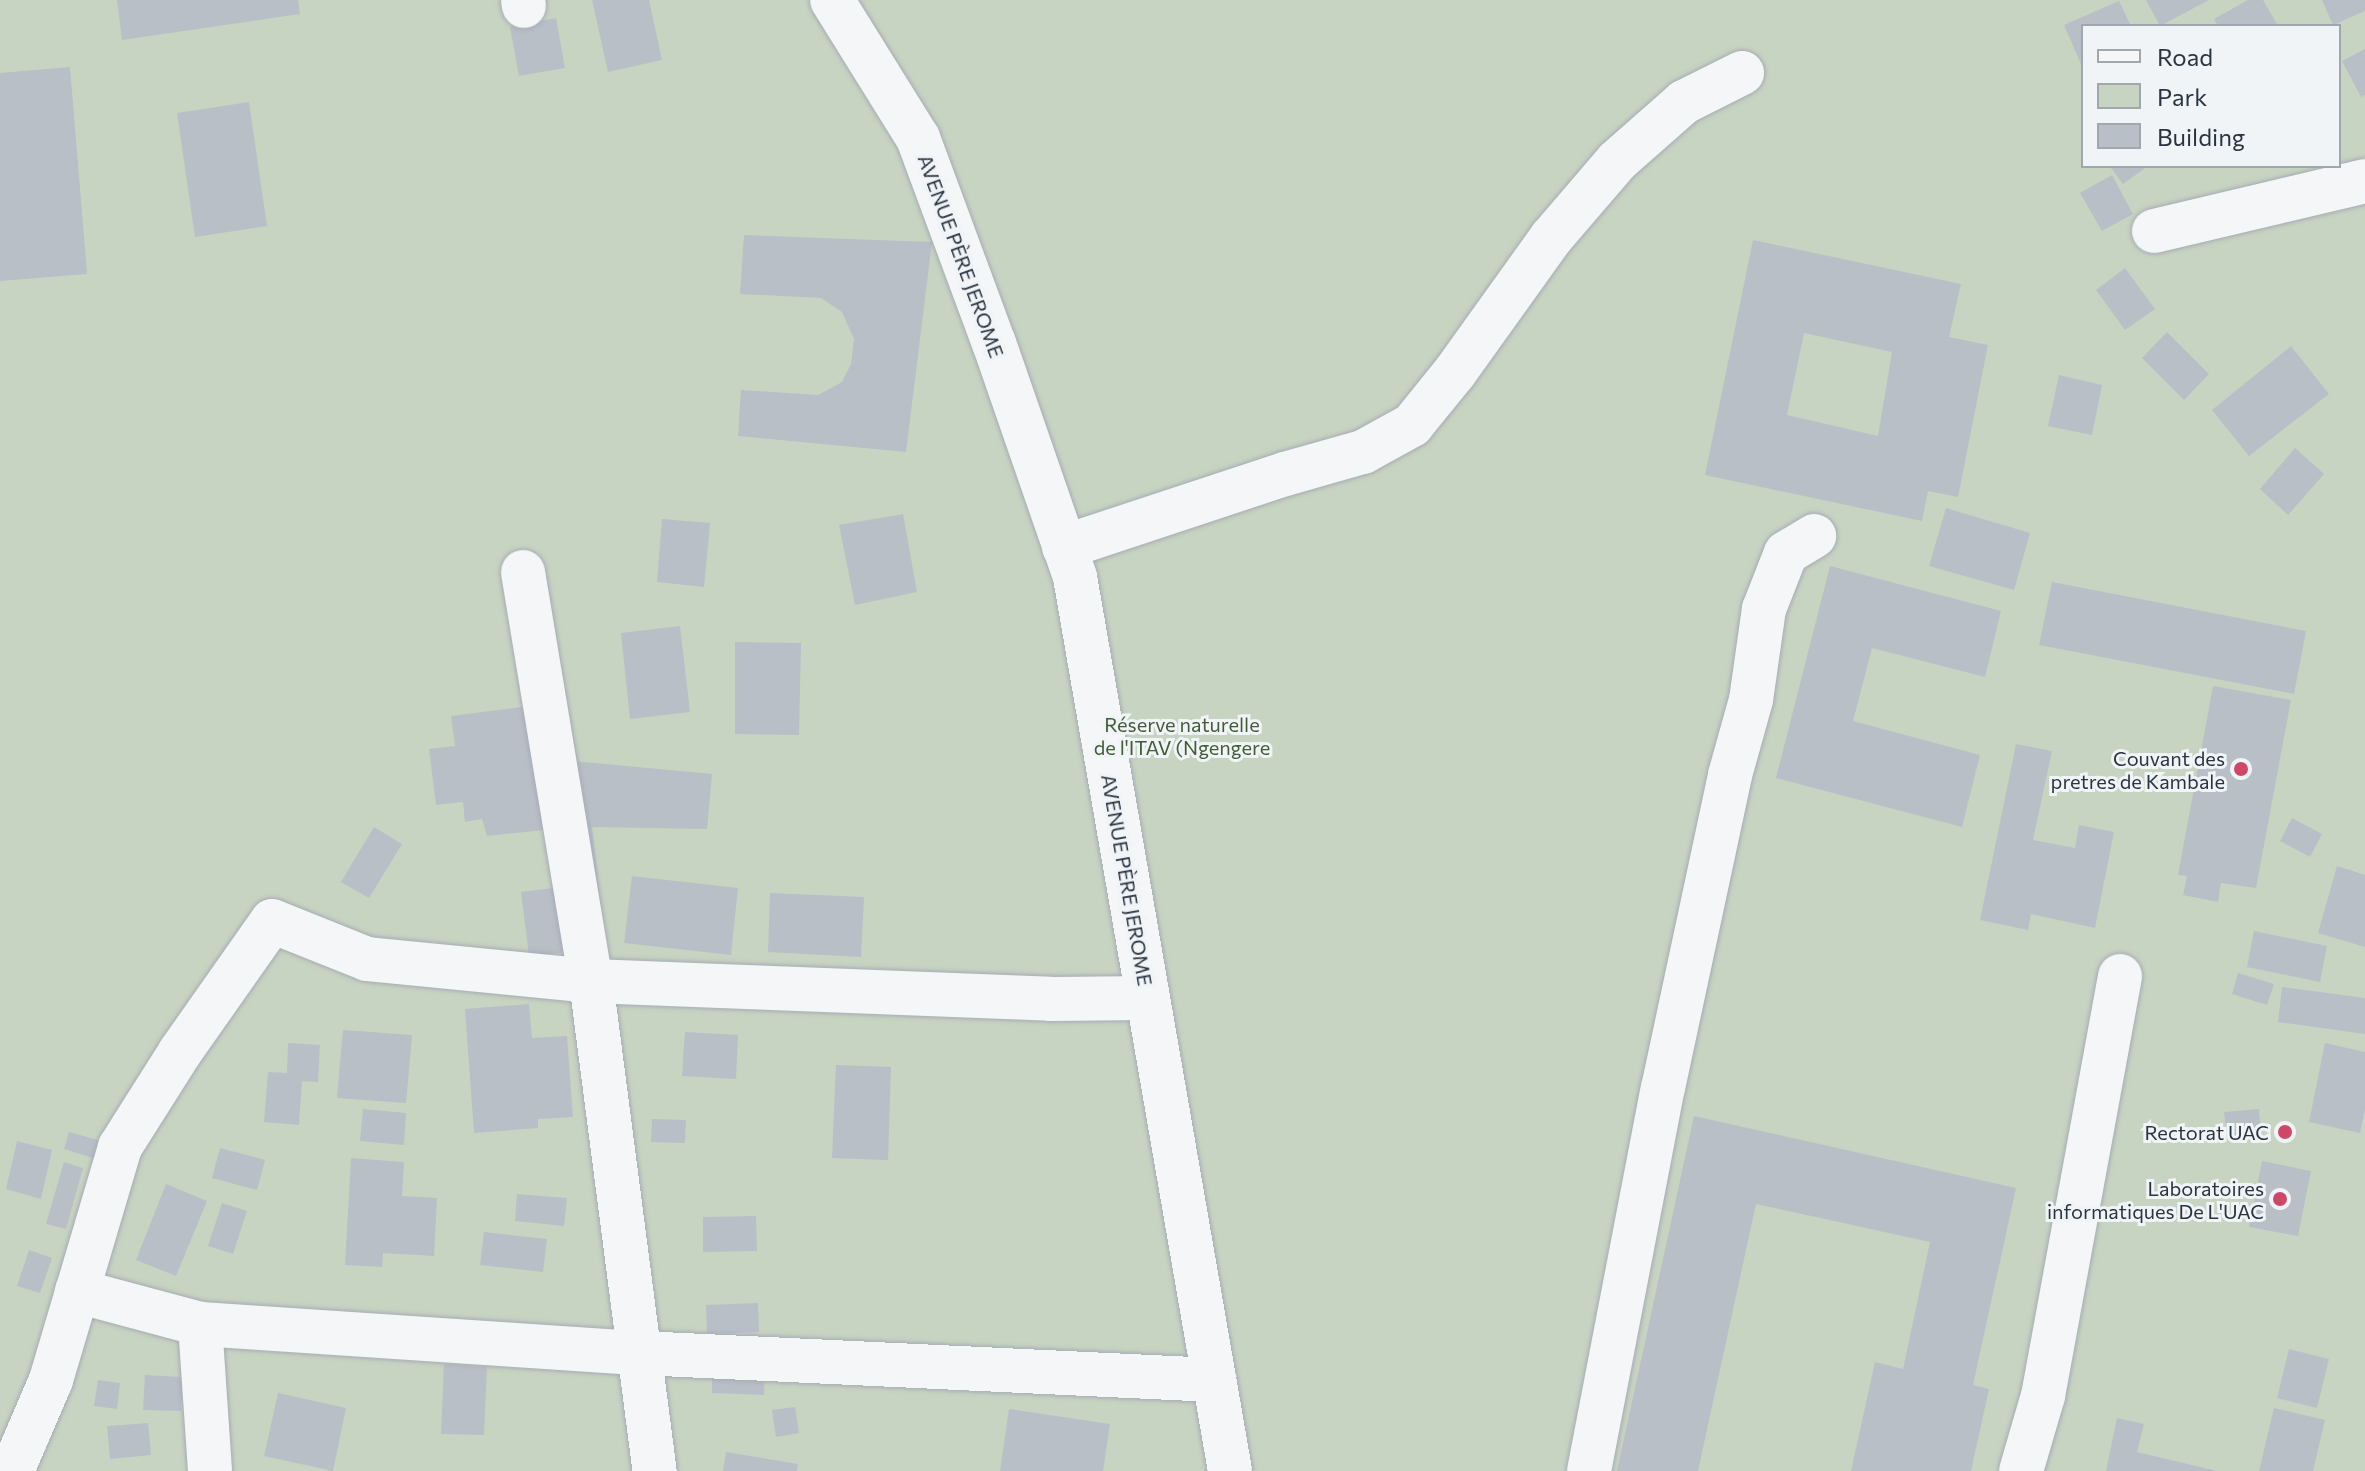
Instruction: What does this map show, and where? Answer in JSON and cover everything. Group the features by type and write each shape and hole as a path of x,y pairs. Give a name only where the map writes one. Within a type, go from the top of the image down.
{"street":[{"name":"AVENUE PÈRE JEROME","path":"832,0 918,138 994,343 1075,577 1147,998 1195,1254 1230,1471"},
{"path":"1064,547 1285,474 1363,452 1412,425 1455,372 1543,249 1617,161 1684,102 1742,73"},
{"path":"2154,231 2365,181"},
{"path":"1589,1471 1663,1088 1730,775 1751,700 1764,609 1786,553 1814,536"},
{"path":"523,572 591,981 655,1471"},
{"path":"12,1471 51,1380 120,1147 180,1052 272,921 367,959 591,981 1051,999 1147,998"},
{"path":"2021,1471 2043,1396 2120,976"},
{"path":"77,1291 200,1324 640,1353 1214,1380"},
{"path":"200,1324 210,1471"}],"green space":[{"name":"Réserve naturelle de l'ITAV (Ngengere","path":"0,0 2365,0 2365,1471 0,1471"}],"building":[{"path":"117,0 298,0 300,14 122,40"},
{"path":"592,0 649,0 662,60 608,72"},
{"path":"2146,0 2209,0 2164,24 2159,24"},
{"path":"2248,0 2263,0 2277,24 2217,24 2214,19"},
{"path":"2322,0 2365,0 2365,11 2333,24"},
{"path":"2119,1 2130,24 2081,24 2081,64 2064,25"},
{"path":"556,18 565,68 519,76 510,27"},
{"path":"2365,49 2365,95 2361,97 2342,61"},
{"path":"70,67 87,274 0,281 0,73"},
{"path":"249,102 267,226 195,237 177,113"},
{"path":"2111,168 2145,168 2123,184"},
{"path":"2112,175 2133,214 2102,231 2080,193"},
{"path":"744,235 932,242 906,452 738,436 741,390 818,395 842,382 851,364 854,339 842,312 821,298 740,294"},
{"path":"1753,240 1961,284 1949,337 1988,345 1958,497 1928,491 1922,521 1705,475","holes":["1804,333 1892,352 1878,436 1787,415"]},
{"path":"2125,268 2155,309 2125,330 2096,290"},
{"path":"2167,332 2209,374 2184,400 2142,358"},
{"path":"2291,346 2329,394 2249,456 2212,410"},
{"path":"2059,375 2102,385 2092,435 2048,426"},
{"path":"2295,448 2324,474 2288,515 2260,489"},
{"path":"1946,508 2030,533 2014,590 1929,566"},
{"path":"903,514 917,592 855,605 839,525"},
{"path":"662,519 710,523 704,587 657,582"},
{"path":"1830,566 2001,611 1985,677 1872,648 1853,721 1980,755 1962,827 1776,778"},
{"path":"2052,582 2306,631 2294,694 2039,645"},
{"path":"680,626 690,712 630,719 621,633"},
{"path":"735,642 801,643 799,735 735,734"},
{"path":"2213,686 2291,700 2256,888 2221,883 2218,902 2183,895 2187,876 2178,875"},
{"path":"529,706 545,830 487,836 482,819 465,822 463,802 436,805 429,749 455,746 451,716"},
{"path":"2016,744 2052,751 2033,840 2075,848 2079,825 2114,832 2095,928 2031,914 2028,930 1980,920"},
{"path":"563,760 712,774 707,829 592,827 606,950"},
{"path":"2292,818 2322,834 2310,857 2280,841"},
{"path":"374,827 402,844 369,898 341,882"},
{"path":"2337,866 2365,875 2365,947 2318,933"},
{"path":"632,876 738,888 731,955 624,943"},
{"path":"561,887 568,952 529,956 521,892"},
{"path":"770,893 864,897 861,957 768,952"},
{"path":"2254,931 2327,946 2320,982 2247,967"},
{"path":"2238,973 2274,984 2267,1005 2232,994"},
{"path":"2282,987 2365,998 2365,1034 2278,1022"},
{"path":"529,1004 532,1038 567,1036 573,1117 538,1119 538,1128 474,1133 465,1009"},
{"path":"343,1030 412,1035 406,1103 337,1098"},
{"path":"685,1032 738,1035 736,1079 682,1076"},
{"path":"288,1043 320,1045 318,1082 302,1081 299,1125 264,1122 268,1072 287,1073"},
{"path":"2325,1043 2365,1052 2365,1110 2360,1133 2309,1122"},
{"path":"836,1065 891,1067 888,1160 832,1158"},
{"path":"363,1109 406,1113 404,1145 360,1141"},
{"path":"2259,1109 2261,1134 2227,1137 2224,1112"},
{"path":"1694,1116 2016,1188 1973,1385 1989,1389 1971,1471 1851,1471 1875,1362 1903,1369 1930,1242 1756,1204 1698,1471 1617,1471"},
{"path":"652,1119 686,1120 685,1143 651,1142"},
{"path":"69,1132 101,1141 96,1159 64,1149"},
{"path":"17,1141 52,1150 41,1199 6,1189"},
{"path":"220,1148 265,1160 257,1190 212,1178"},
{"path":"351,1158 404,1162 402,1196 437,1198 434,1256 383,1253 382,1267 345,1265"},
{"name":"Laboratoires informatiques De L'UAC","path":"2262,1161 2311,1171 2298,1236 2249,1227"},
{"path":"64,1162 83,1168 66,1229 46,1224"},
{"path":"166,1184 207,1201 176,1276 136,1260"},
{"path":"517,1194 567,1198 564,1226 515,1221"},
{"path":"222,1203 247,1211 233,1254 208,1246"},
{"path":"756,1216 757,1251 703,1252 703,1217"},
{"path":"484,1232 547,1239 543,1272 480,1265"},
{"path":"29,1250 52,1258 40,1293 17,1286"},
{"path":"758,1303 759,1332 707,1334 706,1305"},
{"path":"2289,1349 2329,1359 2317,1408 2277,1398"},
{"path":"444,1364 487,1367 484,1435 441,1434"},
{"path":"712,1366 765,1368 764,1395 712,1393"},
{"path":"145,1375 182,1377 181,1411 143,1410"},
{"path":"98,1380 120,1383 117,1409 94,1406"},
{"path":"278,1393 346,1408 333,1471 264,1456"},
{"path":"795,1407 799,1433 776,1437 772,1410"},
{"path":"2274,1408 2325,1420 2313,1471 2259,1471"},
{"path":"1009,1409 1110,1424 1103,1471 1000,1471"},
{"path":"2117,1418 2144,1424 2137,1452 2217,1471 2106,1471"},
{"path":"148,1423 151,1455 110,1459 107,1426"},
{"path":"726,1452 798,1464 797,1471 723,1471"}],"place":[{"name":"Couvant des pretres de Kambale","path":"2241,769"},
{"name":"Rectorat UAC","path":"2285,1132"},
{"name":"Laboratoires informatiques De L'UAC","path":"2280,1199"}]}
